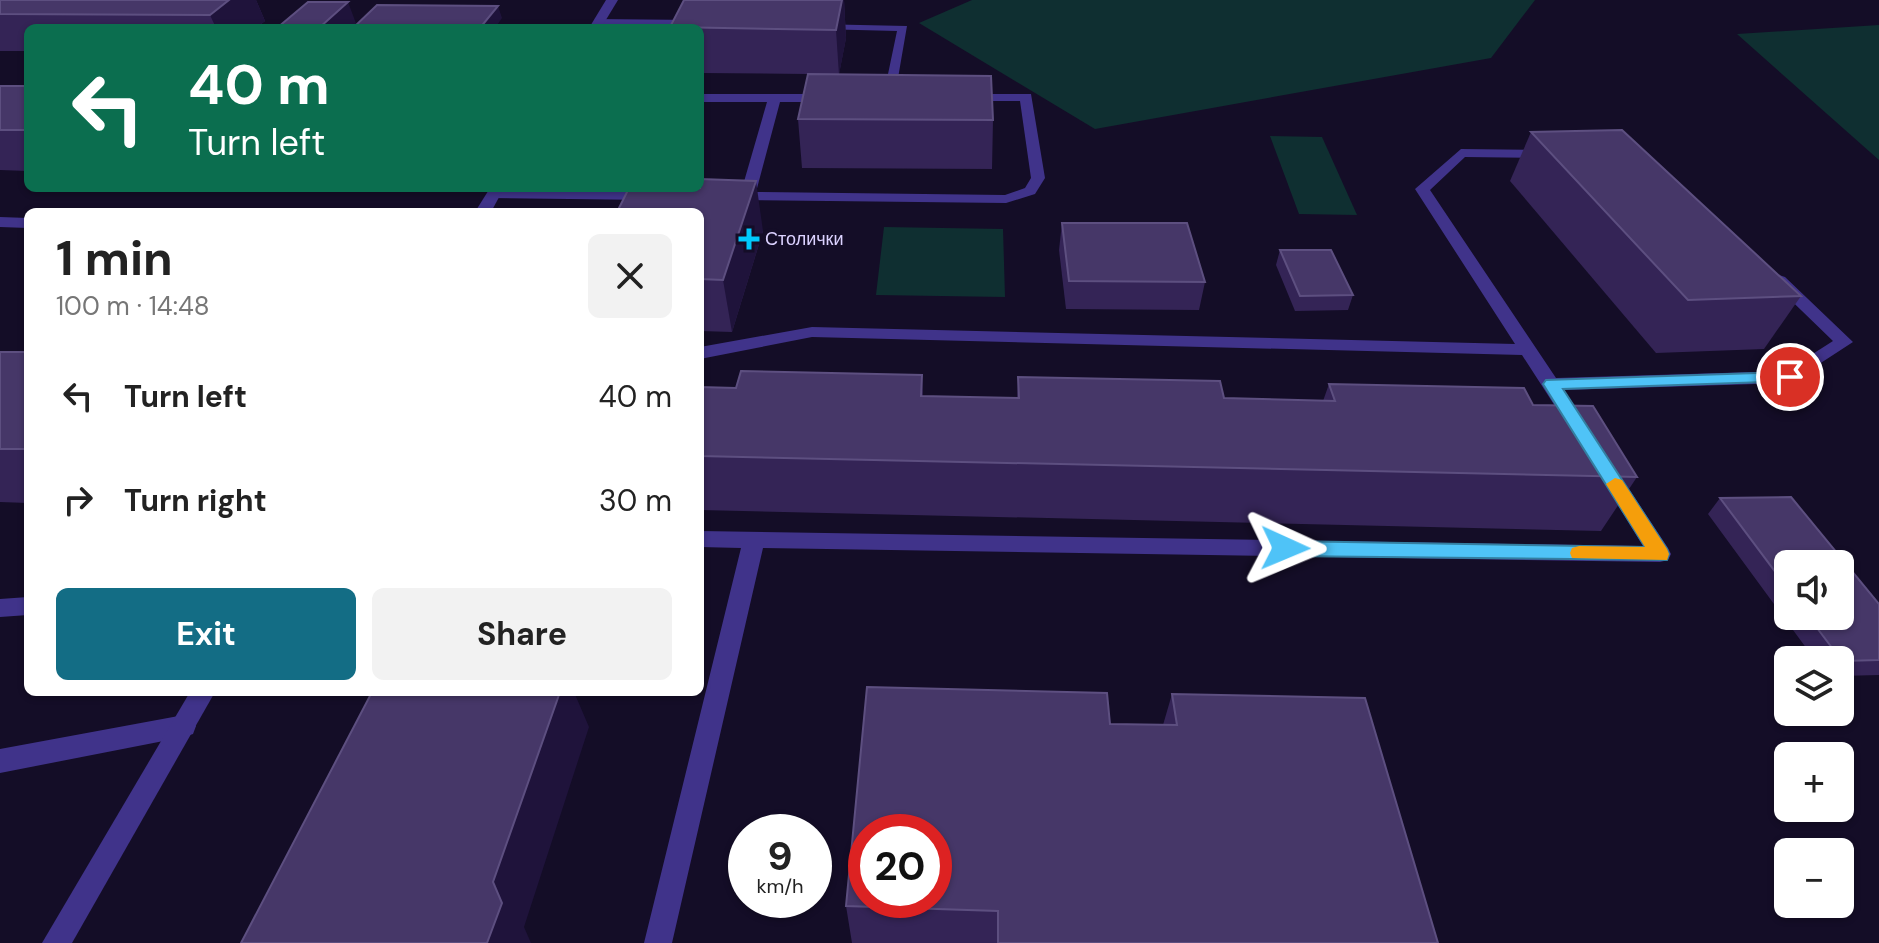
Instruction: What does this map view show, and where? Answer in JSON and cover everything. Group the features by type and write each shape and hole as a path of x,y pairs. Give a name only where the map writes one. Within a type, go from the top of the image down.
{"street":[{"path":"597,24 612,0"},
{"path":"597,24 711,24"},
{"path":"807,26 903,28 882,98 905,98"},
{"path":"716,196 1006,199 1030,191 1038,178 1026,97 950,98"},
{"path":"704,98 846,98"},
{"path":"747,197 775,98"},
{"path":"704,539 1660,554 1530,350 1422,189 1461,153 1573,154"},
{"path":"495,192 670,196"},
{"path":"0,222 24,223"},
{"path":"1552,384 1790,377 1844,342 1767,269"},
{"path":"704,352 812,332 1530,350"},
{"path":"658,943 754,539"},
{"path":"0,608 24,606"},
{"path":"56,943 201,696"},
{"path":"0,761 184,726"}],"green space":[{"path":"972,0 1535,0 1491,58 1095,129 919,23"},
{"path":"1879,25 1879,160 1737,34"},
{"path":"1270,136 1322,137 1357,215 1299,214"},
{"path":"884,227 1003,229 1005,297 876,295"}],"building":[{"path":"0,0 229,0 210,15 0,14"},
{"path":"684,0 842,0 836,30 704,28 704,24 672,24"},
{"path":"308,2 348,2 323,24 282,24"},
{"path":"377,5 498,6 483,24 357,24"},
{"path":"808,74 991,76 993,120 798,119"},
{"path":"0,86 24,86 24,130 0,130"},
{"path":"1622,130 1801,296 1688,300 1531,132"},
{"path":"704,179 756,181 723,280 704,279 704,208 619,208 627,192 704,192"},
{"path":"1062,223 1187,223 1205,282 1069,281"},
{"path":"1280,250 1331,250 1353,295 1300,296"},
{"path":"0,352 24,352 24,449 0,449"},
{"path":"741,371 922,375 921,396 1019,398 1018,377 1220,381 1224,398 1335,401 1329,384 1524,388 1533,405 1593,406 1637,477 704,456 704,387 736,388"},
{"path":"1791,497 1835,550 1774,550 1774,570 1720,498"},
{"path":"1854,574 1879,604 1879,660 1854,661 1854,646 1831,646 1819,630 1854,630"},
{"path":"867,687 1107,693 1110,724 1177,725 1172,694 1365,698 1438,943 998,943 998,911 952,909 952,814 855,814"},
{"path":"370,696 559,696 493,882 502,903 487,943 241,943"}],"slow traffic":[{"path":"1579,553 1660,554 1615,484"}],"place":[{"name":"Столички","path":"749,239"}],"route":[{"path":"1285,548 1660,554 1552,384 1790,377"}]}
